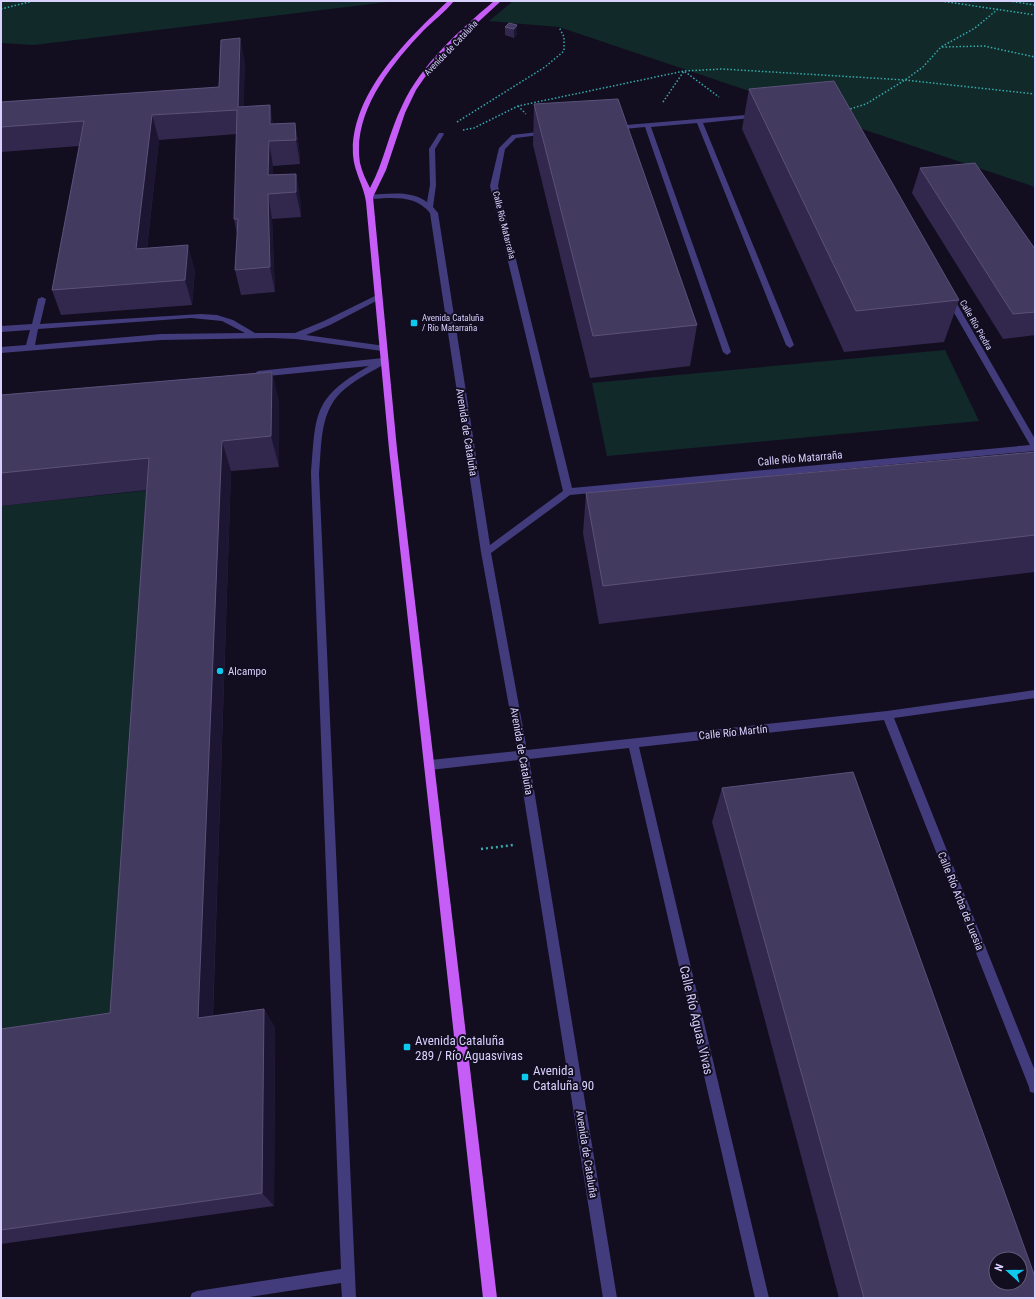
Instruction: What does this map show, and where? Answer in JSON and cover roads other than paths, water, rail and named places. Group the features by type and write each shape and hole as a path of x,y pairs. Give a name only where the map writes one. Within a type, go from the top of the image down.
{"main road":[{"path":"451,1 419,30 375,89 364,114 357,140 357,166 369,197 383,361 490,1298"},
{"name":"Avenida de Cataluña","path":"369,197 384,166 405,104 416,87 426,72 452,44 498,1"}],"street":[{"path":"610,128 766,115"},
{"path":"699,120 790,345"},
{"path":"647,125 727,352"},
{"name":"Calle Río Matarraña","path":"557,132 514,136 502,148 494,186 568,492 1035,447"},
{"name":"Avenida de Cataluña","path":"440,134 432,149 433,185 430,206 434,213 486,552 523,755 610,1298"},
{"path":"369,197 409,197 422,200 430,206"},
{"name":"Calle Río Piedra","path":"943,287 1035,447"},
{"path":"296,336 327,323 377,297"},
{"path":"30,347 42,299"},
{"path":"1,329 191,316 220,317 239,325 253,335"},
{"path":"1,350 161,337 253,335 296,336 382,348"},
{"path":"250,374 383,361"},
{"path":"349,1298 315,474 319,431 325,407 335,394 346,384 383,361"},
{"path":"486,552 568,492"},
{"name":"Calle Río Martín","path":"430,765 887,715 1035,694"},
{"name":"Calle Río Arba de Luesia","path":"887,715 1035,1087"},
{"name":"Calle Río Aguas Vivas","path":"633,743 762,1298"},
{"path":"197,1298 347,1275"}],"place":[{"name":"Avenida Cataluña / Río Matarraña","path":"414,323"},
{"name":"Alcampo","path":"220,671"},
{"name":"Avenida Cataluña 289 / Río Aguasvivas","path":"407,1047"},
{"name":"Avenida Cataluña 90","path":"525,1077"}]}
